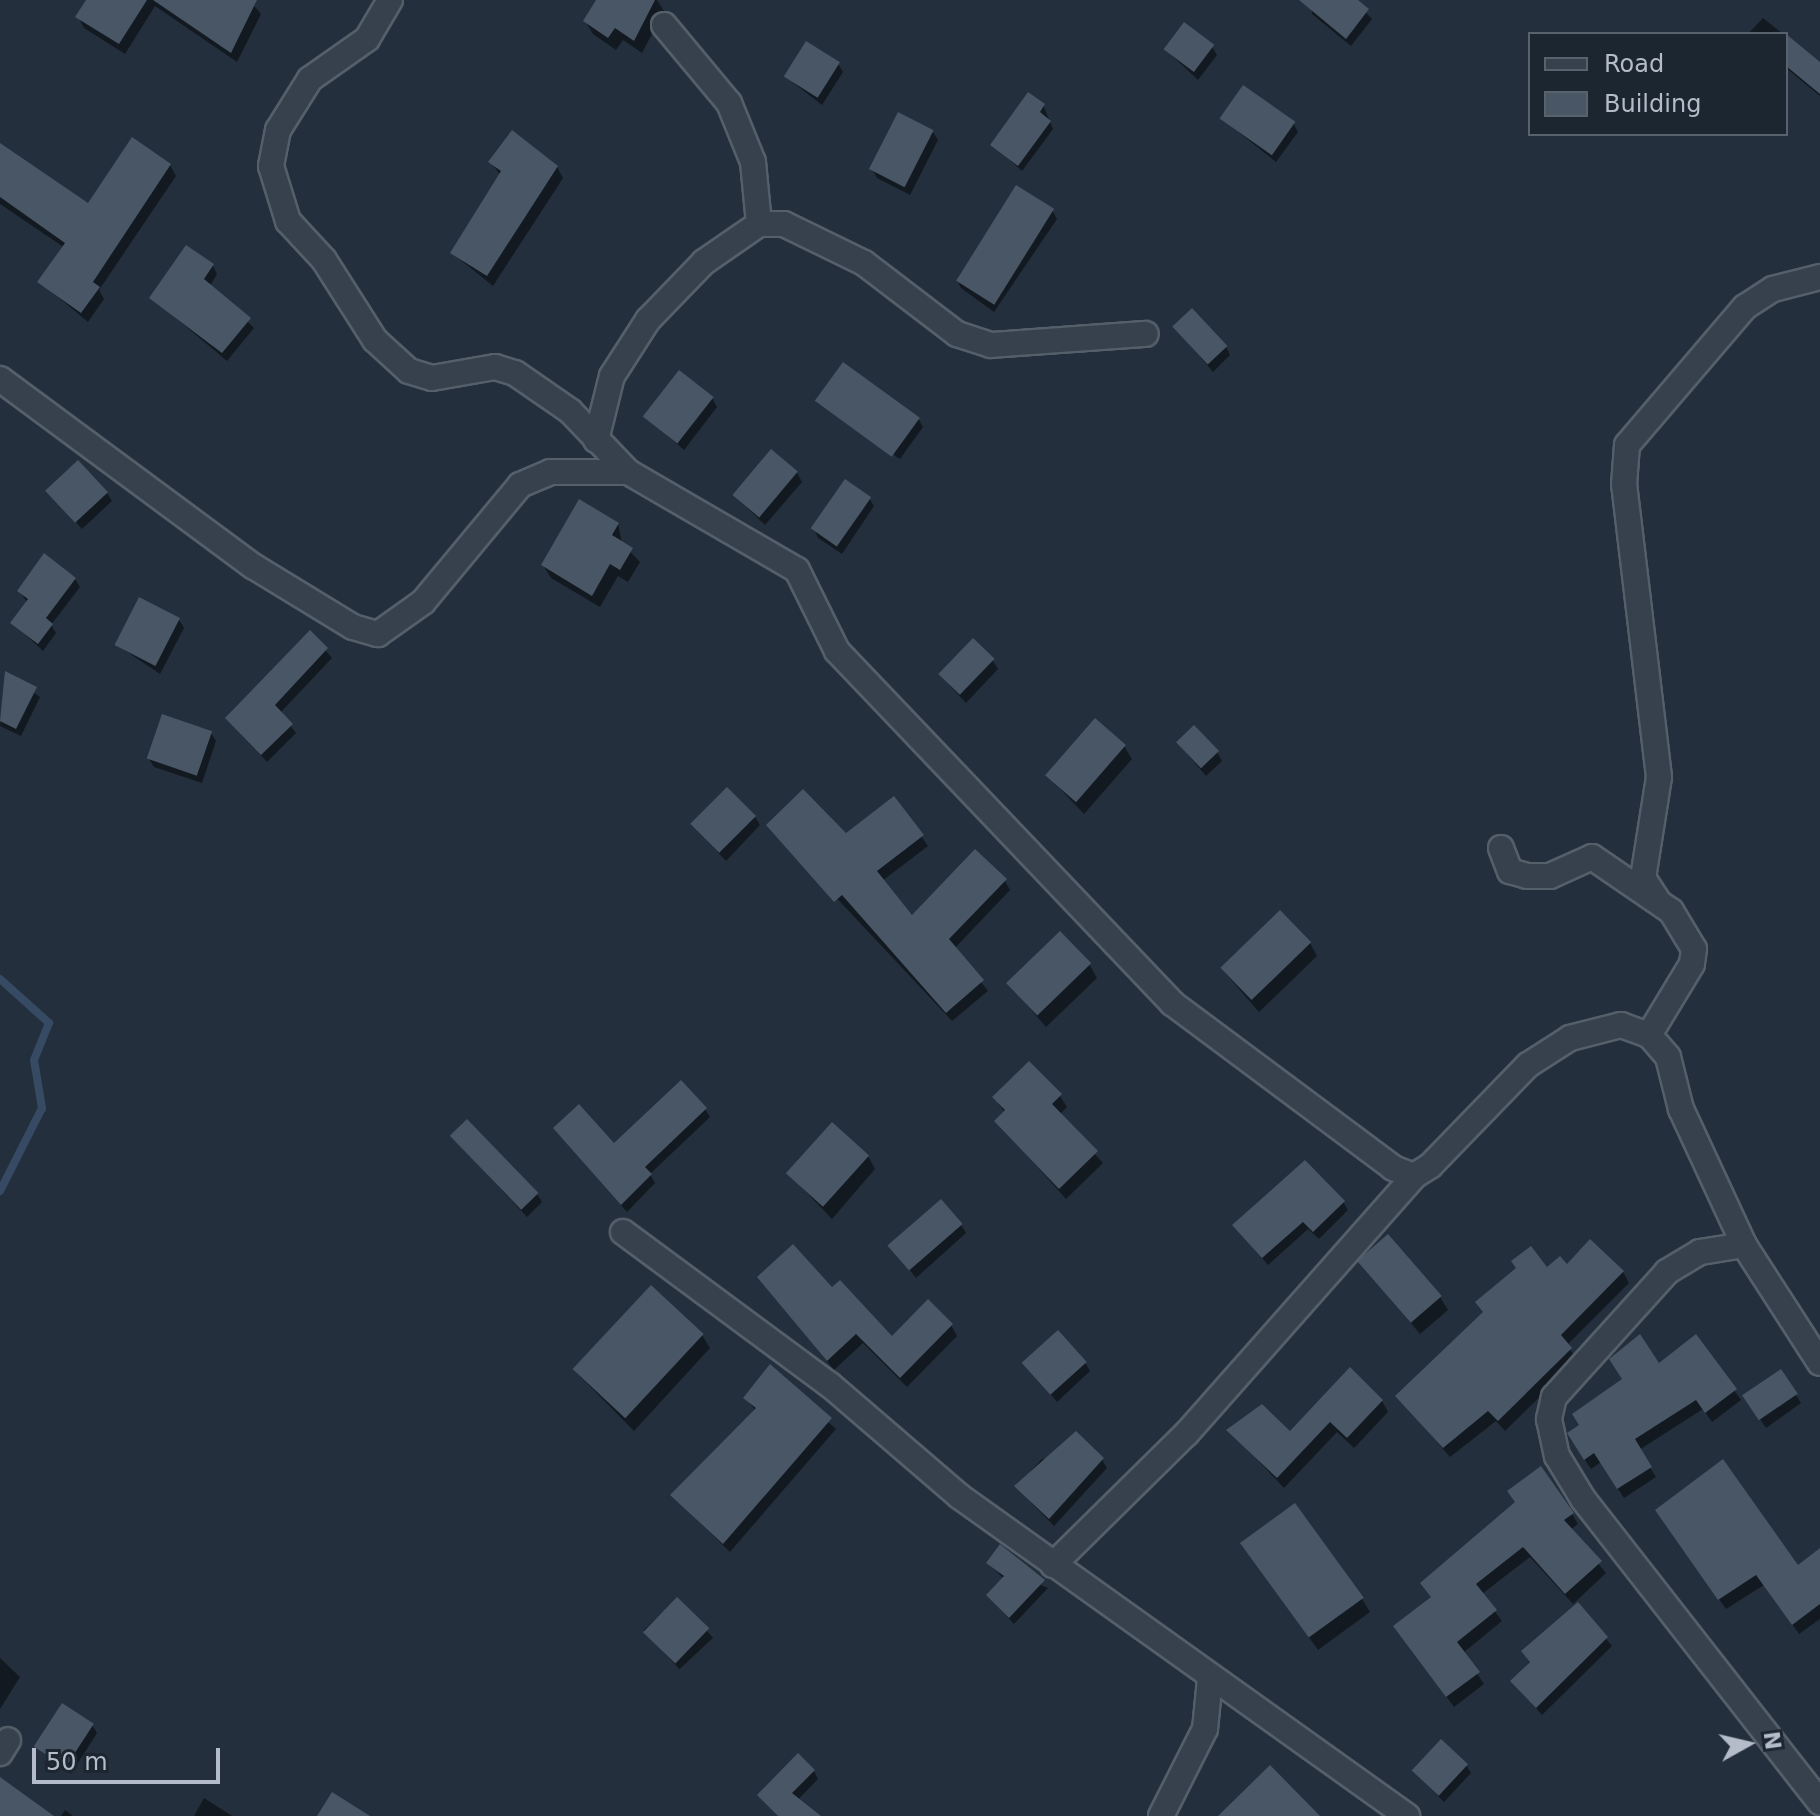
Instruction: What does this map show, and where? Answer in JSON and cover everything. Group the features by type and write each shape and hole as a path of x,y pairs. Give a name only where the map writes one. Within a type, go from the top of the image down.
{"street":[{"path":"390,0 367,39 310,79 278,130 271,166 288,221 324,260 375,340 409,371 432,378 495,367 515,373 596,440 628,472 797,570 837,651 1172,1003 1381,1160 1414,1176"},
{"path":"664,25 729,103 753,162 759,224"},
{"path":"596,440 612,376 648,320 704,262 759,224 784,224 864,263 957,334 991,345 1146,334"},
{"path":"1649,1035 1694,949 1643,878 1659,777 1624,485 1627,445 1745,307 1773,289 1820,277"},
{"path":"0,379 253,566 353,627 378,634 423,602 520,485 550,472 628,472"},
{"path":"1501,848 1510,871 1527,876 1550,876 1592,857 1658,901"},
{"path":"1053,1565 1197,1422 1414,1176 1528,1065 1570,1038 1621,1025 1649,1035 1668,1057 1681,1109 1744,1245 1820,1363"},
{"path":"623,1232 830,1385 959,1496 1210,1679 1407,1816"},
{"path":"1744,1245 1700,1252 1667,1272 1554,1397 1549,1419 1557,1456 1583,1499 1820,1802"},
{"path":"1161,1816 1205,1729 1210,1679"}],"building":[{"path":"86,0 147,0 119,44 75,17"},
{"path":"153,0 257,0 231,53"},
{"path":"596,0 655,0 634,41 615,28 608,38 583,21"},
{"path":"1299,0 1358,0 1369,9 1346,39"},
{"path":"1184,22 1214,45 1194,72 1164,49"},
{"path":"1788,36 1820,62 1820,94 1788,68"},
{"path":"806,41 840,62 818,98 784,77"},
{"path":"1243,85 1295,122 1272,155 1219,119"},
{"path":"1028,92 1045,104 1040,112 1051,121 1018,166 990,145"},
{"path":"898,112 934,130 905,187 869,169"},
{"path":"512,130 558,166 487,276 450,253 501,171 488,162"},
{"path":"132,137 171,164 93,282 100,287 81,313 37,282 65,243 0,197 0,143 88,203"},
{"path":"1016,185 1054,209 994,305 956,281"},
{"path":"186,245 214,264 204,279 251,318 222,353 149,298"},
{"path":"1192,308 1227,346 1208,364 1172,326"},
{"path":"843,362 920,418 892,457 815,401"},
{"path":"679,370 714,397 677,444 643,416"},
{"path":"771,449 798,471 759,517 732,495"},
{"path":"78,460 108,492 75,523 45,491"},
{"path":"845,479 871,497 837,547 811,528"},
{"path":"579,499 619,523 612,535 633,548 620,570 610,564 592,596 541,565"},
{"path":"44,553 76,578 46,618 53,624 38,644 10,623 28,599 17,591"},
{"path":"139,597 180,618 155,666 114,645"},
{"path":"310,630 328,648 275,705 293,724 261,755 225,718"},
{"path":"973,638 995,659 960,695 938,674"},
{"path":"5,671 37,687 16,729 0,721"},
{"path":"162,714 212,731 197,776 147,758"},
{"path":"1095,718 1126,745 1076,802 1045,775"},
{"path":"1194,725 1219,751 1201,768 1176,742"},
{"path":"727,787 756,816 719,853 690,824"},
{"path":"803,789 846,833 894,796 924,835 877,871 912,915 975,849 1007,879 949,939 984,980 946,1013 842,895 834,902 766,825"},
{"path":"1280,910 1311,942 1252,1000 1220,968"},
{"path":"1060,931 1091,963 1037,1015 1006,983"},
{"path":"1029,1061 1062,1094 1052,1104 1098,1151 1059,1189 994,1121 1005,1110 992,1097"},
{"path":"681,1080 707,1108 645,1167 652,1174 621,1205 553,1128 579,1104 614,1143"},
{"path":"467,1119 539,1193 521,1210 450,1136"},
{"path":"832,1122 869,1155 823,1207 786,1173"},
{"path":"1305,1160 1345,1201 1313,1232 1303,1222 1262,1258 1232,1225"},
{"path":"941,1199 963,1224 909,1270 887,1246"},
{"path":"1388,1234 1442,1296 1411,1323 1357,1261"},
{"path":"1590,1239 1624,1271 1561,1335 1572,1348 1498,1421 1488,1411 1443,1448 1395,1396 1483,1312 1475,1302 1516,1268 1511,1261 1531,1246 1547,1267 1560,1256 1567,1264"},
{"path":"793,1244 832,1287 840,1280 892,1336 928,1299 953,1324 900,1378 856,1334 827,1361 757,1277"},
{"path":"651,1285 704,1334 625,1418 573,1369"},
{"path":"1058,1330 1087,1362 1050,1395 1022,1363"},
{"path":"1640,1334 1659,1363 1696,1334 1737,1389 1705,1413 1696,1400 1635,1439 1652,1467 1617,1489 1594,1453 1584,1460 1567,1433 1579,1425 1572,1414 1622,1379 1609,1359"},
{"path":"770,1364 832,1418 723,1544 670,1495 756,1408 743,1398"},
{"path":"1350,1367 1383,1400 1347,1438 1330,1422 1277,1478 1226,1430 1262,1404 1290,1431"},
{"path":"1781,1369 1798,1394 1759,1420 1742,1395"},
{"path":"1076,1431 1104,1458 1049,1519 1014,1486"},
{"path":"1723,1459 1798,1565 1820,1548 1820,1604 1792,1625 1756,1575 1718,1600 1655,1510"},
{"path":"1541,1466 1574,1513 1564,1520 1602,1561 1565,1594 1523,1547 1476,1584 1497,1610 1457,1642 1480,1672 1446,1697 1393,1626 1431,1597 1420,1583 1515,1502 1507,1491"},
{"path":"1295,1503 1364,1598 1309,1638 1240,1543"},
{"path":"1000,1544 1045,1580 1009,1618 986,1595 1004,1576 986,1563"},
{"path":"677,1597 709,1628 675,1664 643,1632"},
{"path":"1578,1602 1608,1637 1536,1708 1510,1681 1530,1662 1521,1651"},
{"path":"62,1703 94,1724 66,1767 34,1747"},
{"path":"1441,1739 1468,1764 1439,1796 1412,1770"},
{"path":"798,1753 815,1770 792,1793 821,1816 778,1816 757,1795"},
{"path":"1270,1765 1320,1816 1218,1816"},
{"path":"0,1777 54,1816 0,1816"},
{"path":"332,1792 370,1816 317,1816"}],"waterway":[{"path":"0,979 49,1023 34,1060 42,1108 0,1191"}]}
